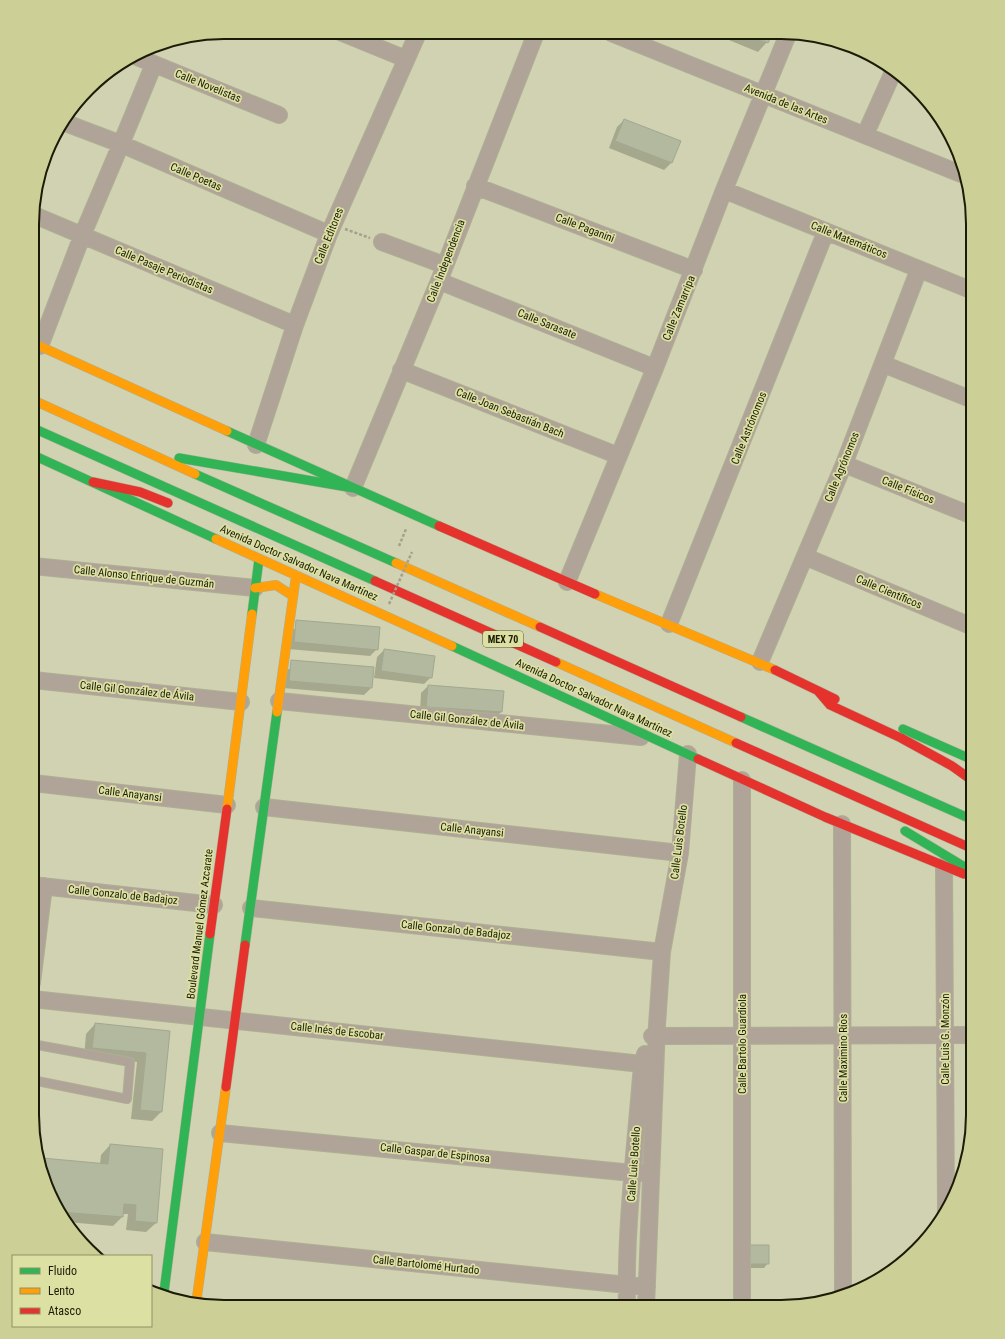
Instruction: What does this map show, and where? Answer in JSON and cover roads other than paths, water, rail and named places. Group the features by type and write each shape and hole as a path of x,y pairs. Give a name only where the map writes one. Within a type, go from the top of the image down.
{"main road":[{"path":"39,346 256,445 567,582 760,662 818,691 966,757"},
{"name":"MEX 70","path":"39,403 145,452 966,817"},
{"name":"Avenida Doctor Salvador Nava Martínez","path":"39,431 966,846"},
{"path":"145,452 353,488"},
{"name":"Avenida Doctor Salvador Nava Martínez","path":"39,458 654,738 742,780 842,824 966,874"},
{"path":"93,482 140,492 176,505"},
{"path":"205,516 322,558"},
{"name":"Boulevard Manuel Gómez Azcarate","path":"164,1290 259,559"},
{"path":"197,1297 296,576"},
{"path":"255,588 270,584 277,584 293,596"},
{"path":"818,691 830,705 853,718 901,738 952,766 966,776"},
{"path":"860,799 888,821 966,868"}],"street":[{"path":"357,39 406,59"},
{"name":"Calle Editores","path":"256,445 295,325 331,229 415,39"},
{"name":"Calle Independencia","path":"353,488 400,370 439,281 534,39"},
{"name":"Avenida de las Artes","path":"626,39 959,173"},
{"name":"Calle Zamarripa","path":"567,582 655,368 762,94 786,39"},
{"name":"Calle Novelistas","path":"141,59 279,115"},
{"path":"39,340 122,144 154,64"},
{"path":"865,135 891,76"},
{"name":"Calle Poetas","path":"68,124 122,144 331,229"},
{"name":"Calle Paganini","path":"475,186 694,270"},
{"name":"Calle Matemáticos","path":"724,190 966,288"},
{"name":"Calle Pasaje Periodistas","path":"39,217 295,325"},
{"name":"Calle Astrónomos","path":"669,624 826,231"},
{"path":"382,242 444,265"},
{"name":"Calle Agrónomos","path":"760,662 806,557 844,464 919,269"},
{"name":"Calle Sarasate","path":"439,281 655,368"},
{"path":"883,364 966,397"},
{"name":"Calle Joan Sebastián Bach","path":"400,370 619,456"},
{"name":"Calle Físicos","path":"844,464 966,513"},
{"name":"Calle Científicos","path":"806,557 966,624"},
{"name":"Calle Alonso Enrique de Guzmán","path":"39,567 255,588"},
{"name":"Calle Gil González de Ávila","path":"39,681 240,702"},
{"name":"Calle Gil González de Ávila","path":"279,701 654,738"},
{"name":"Calle Luis Botello","path":"646,1300 655,1032 662,952 680,853 688,754"},
{"name":"Calle Bartolo Guardiola","path":"742,780 742,1300"},
{"name":"Calle Anayansi","path":"39,784 227,805"},
{"name":"Calle Anayansi","path":"264,807 680,853"},
{"name":"Calle Maximino Ríos","path":"842,824 844,1289"},
{"name":"Calle Luis G. Monzón","path":"944,866 946,1199"},
{"name":"Calle Gonzalo de Badajoz","path":"39,886 214,905"},
{"name":"Calle Gonzalo de Badajoz","path":"251,908 662,952"},
{"name":"Calle Inés de Escobar","path":"39,1000 642,1064"},
{"path":"655,1032 742,1037 966,1035"},
{"name":"Calle Luis Botello","path":"627,1300 626,1285 633,1173 642,1064 655,1032"},
{"name":"Calle Gaspar de Espinosa","path":"220,1133 633,1173 650,1173"},
{"name":"Calle Bartolomé Hurtado","path":"205,1242 647,1287"}],"lane":[{"path":"39,1045 130,1062 127,1099 39,1081"}]}
